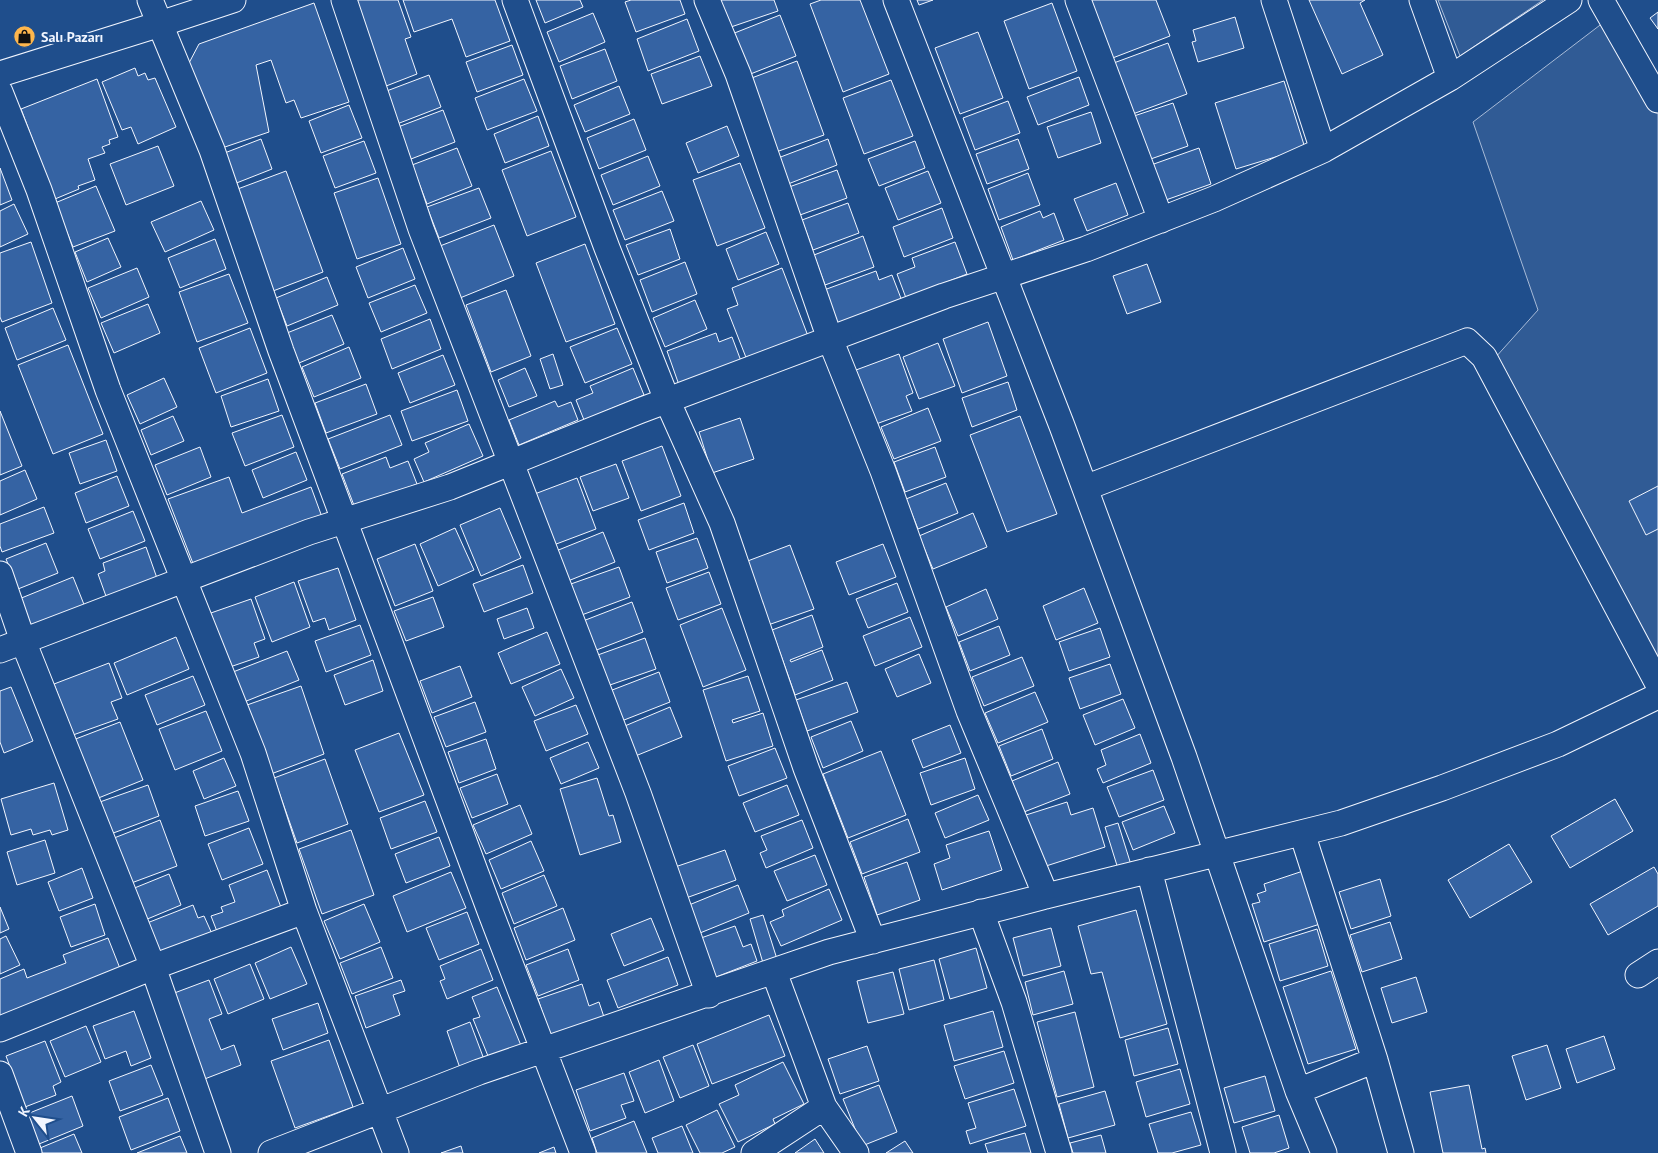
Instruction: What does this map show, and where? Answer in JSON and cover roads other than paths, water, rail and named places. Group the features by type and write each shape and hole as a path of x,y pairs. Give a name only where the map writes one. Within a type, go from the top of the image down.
{"street":[{"path":"150,0 212,150 281,351 583,1153"},
{"path":"0,74 233,0"},
{"path":"344,0 421,229 638,793 709,995"},
{"path":"515,0 607,248 668,400 722,523 806,768 873,941"},
{"path":"707,0 738,74 830,339 883,471 969,711 1046,896"},
{"path":"896,0 1085,488 1218,854 1298,1091 1324,1153"},
{"path":"1078,0 1161,220"},
{"path":"1274,0 1323,150"},
{"path":"1422,0 1450,78"},
{"path":"0,650 308,532 450,487 668,400 1004,276 1086,249 1214,199 1323,150 1450,78 1569,0"},
{"path":"1601,0 1658,100"},
{"path":"0,92 40,190 108,390 253,753 304,911 396,1153"},
{"path":"1085,488 1467,341 1484,357 1658,684"},
{"path":"0,574 23,641 153,967 218,1153"},
{"path":"270,1153 479,1072 709,995 829,952 981,912 1340,823 1442,788 1558,744 1658,696"},
{"path":"1302,833 1375,1060 1401,1153"},
{"path":"1150,870 1223,1153"},
{"path":"0,1029 153,967 304,911"},
{"path":"981,912 1014,1002 1059,1153"},
{"path":"774,972 824,1107 856,1153"},
{"path":"1298,1091 1375,1060"},
{"path":"0,1074 29,1153"},
{"path":"754,1153 824,1107"}],"place":[{"name":"Salı Pazarı","path":"25,37"}]}
